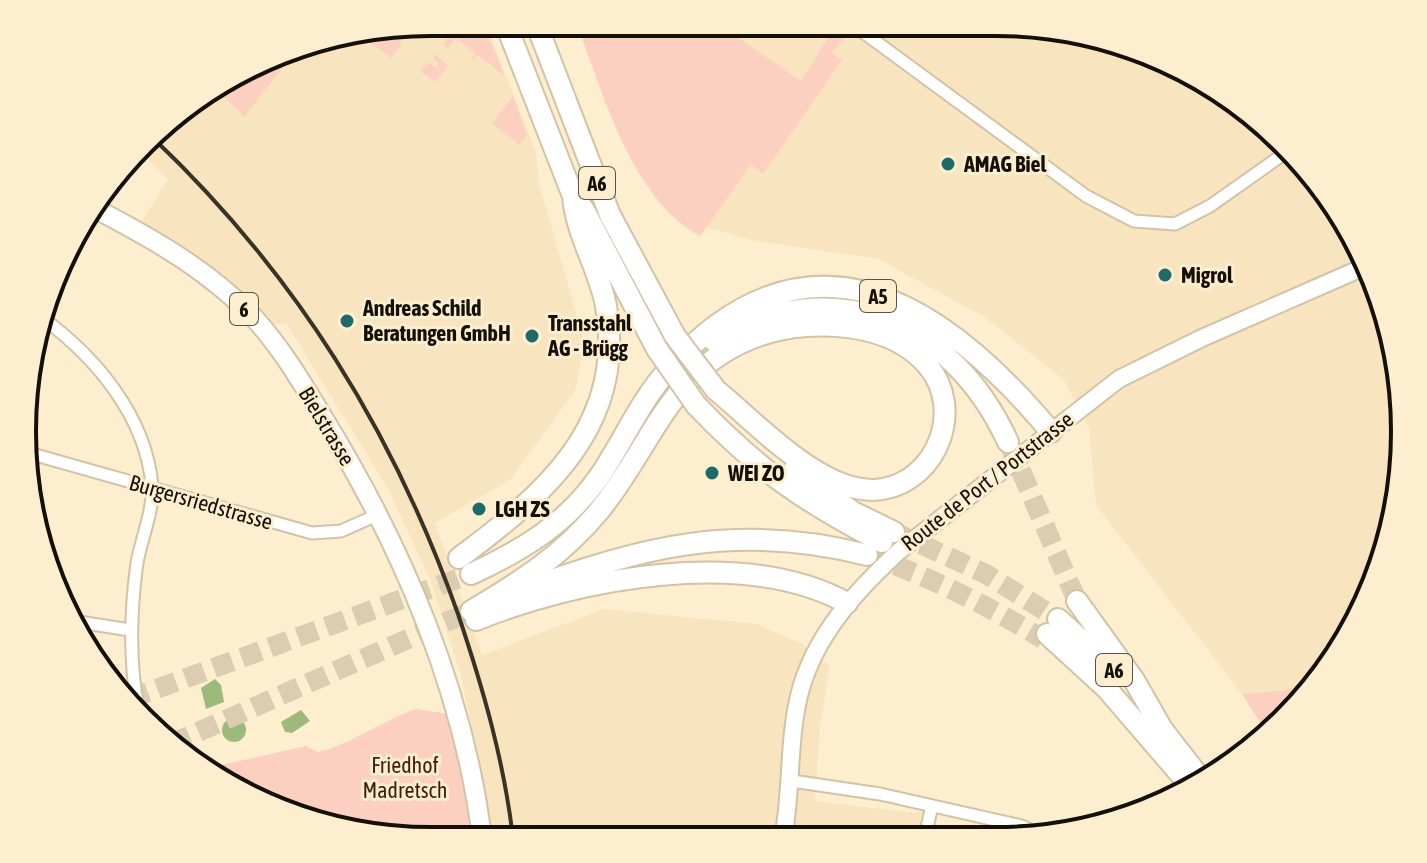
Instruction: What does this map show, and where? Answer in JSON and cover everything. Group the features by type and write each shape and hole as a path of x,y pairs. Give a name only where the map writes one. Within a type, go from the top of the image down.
{"highway":[{"name":"A6","path":"510,36 573,196 584,210 657,349 696,405 754,462 790,491 881,543"},
{"name":"A6","path":"541,36 610,215 675,336 716,390 781,460 881,543"},
{"name":"A5","path":"573,196 575,214 606,305 610,340 607,373 599,403 571,458 549,485 465,566 517,552 567,516 599,476 646,401 701,334 722,319 763,299 814,289 858,291 904,304 950,332 990,367 1051,432"},
{"name":"A5","path":"678,360 733,329 772,315 822,309 866,315 909,330 932,344 963,370 983,394 1008,442"},
{"name":"A5","path":"474,616 544,566 602,508 680,389 721,354 764,334 803,326 831,326 865,331 902,344 922,359 936,378 944,400 944,430 934,455 912,478 887,488 856,488 814,470 716,390"},
{"path":"474,616 588,566 683,542 764,538 881,543"},
{"path":"474,616 564,589 651,575 775,578 802,582 842,611"},
{"path":"1077,601 1134,680 1162,729 1196,772"},
{"name":"A6","path":"1162,729 1111,667 1049,631 1184,779"}],"main road":[{"name":"Bielstrasse","path":"102,213 202,271 255,320 297,375 377,515 425,624 461,728 480,827"},
{"name":"Route de Port / Portstrasse","path":"785,827 799,693 817,651 842,611 898,552 1119,379 1151,361 1356,270"}],"street":[{"path":"868,36 1086,196 1134,221 1175,224 1210,206 1280,157"},
{"path":"50,325 95,363 115,390 136,431 153,488 137,563 130,630 135,693"},
{"name":"Burgersriedstrasse","path":"37,455 312,533 341,531 377,515"},
{"path":"86,623 130,630"},
{"path":"792,781 1022,826"},
{"path":"927,827 932,806"}],"shaded area":[{"path":"490,36 536,152 539,183 584,340 576,389 511,479 435,523 482,655 604,609 757,624 801,643 830,666 820,726 815,801 914,813 932,806 927,827 492,827 461,675 430,579 387,487 286,323 269,325 212,267 139,225 168,180 147,158 152,152 212,103 280,66 329,49 380,39"},
{"path":"656,36 996,36 1047,39 1098,49 1147,66 1215,103 1275,152 1324,212 1361,280 1383,354 1391,432 1383,509 1361,583 1324,651 1295,689 1242,694 1096,505 1089,429 1064,380 986,318 878,259 751,240 699,225"},
{"path":"215,679 221,685 224,702 206,709 201,688"},
{"path":"301,710 310,721 292,733 285,732 281,722"},
{"path":"234,718 243,721 246,730 243,739 234,742 225,739 222,730 225,721"}],"green space":[{"path":"450,36 489,36 504,75 477,55 470,64 475,53 456,38 448,48 443,44"},
{"path":"581,36 735,36 801,81 829,36 846,36 832,53 842,60 763,174 751,165 700,236 676,219 655,197 622,142"},
{"path":"396,38 402,43 391,58 369,41"},
{"path":"436,54 448,66 435,82 420,71 429,62 436,68 439,64 433,58"},
{"path":"285,64 243,118 223,96"},
{"path":"513,96 527,135 519,145 492,123"},
{"path":"1295,689 1261,724 1242,694"},
{"name":"Friedhof Madretsch","path":"416,709 455,715 472,827 380,824 329,814 280,797 220,765 306,746 318,752 343,744"}],"tunnel":[{"path":"1009,443 1077,601"},
{"path":"894,532 986,574 1058,619"},
{"path":"867,555 957,592 1043,639"},
{"path":"138,696 471,574"},
{"path":"183,739 471,611"}],"railway":[{"path":"160,145 251,243 295,299 370,418 403,481 432,546 476,669 492,725 511,827"}],"place":[{"name":"AMAG Biel","path":"948,164"},
{"name":"Migrol","path":"1165,275"},
{"name":"Andreas Schild Beratungen GmbH","path":"347,321"},
{"name":"Transstahl AG - Brügg","path":"532,336"},
{"name":"WEI ZO","path":"712,473"},
{"name":"LGH ZS","path":"479,509"}]}
